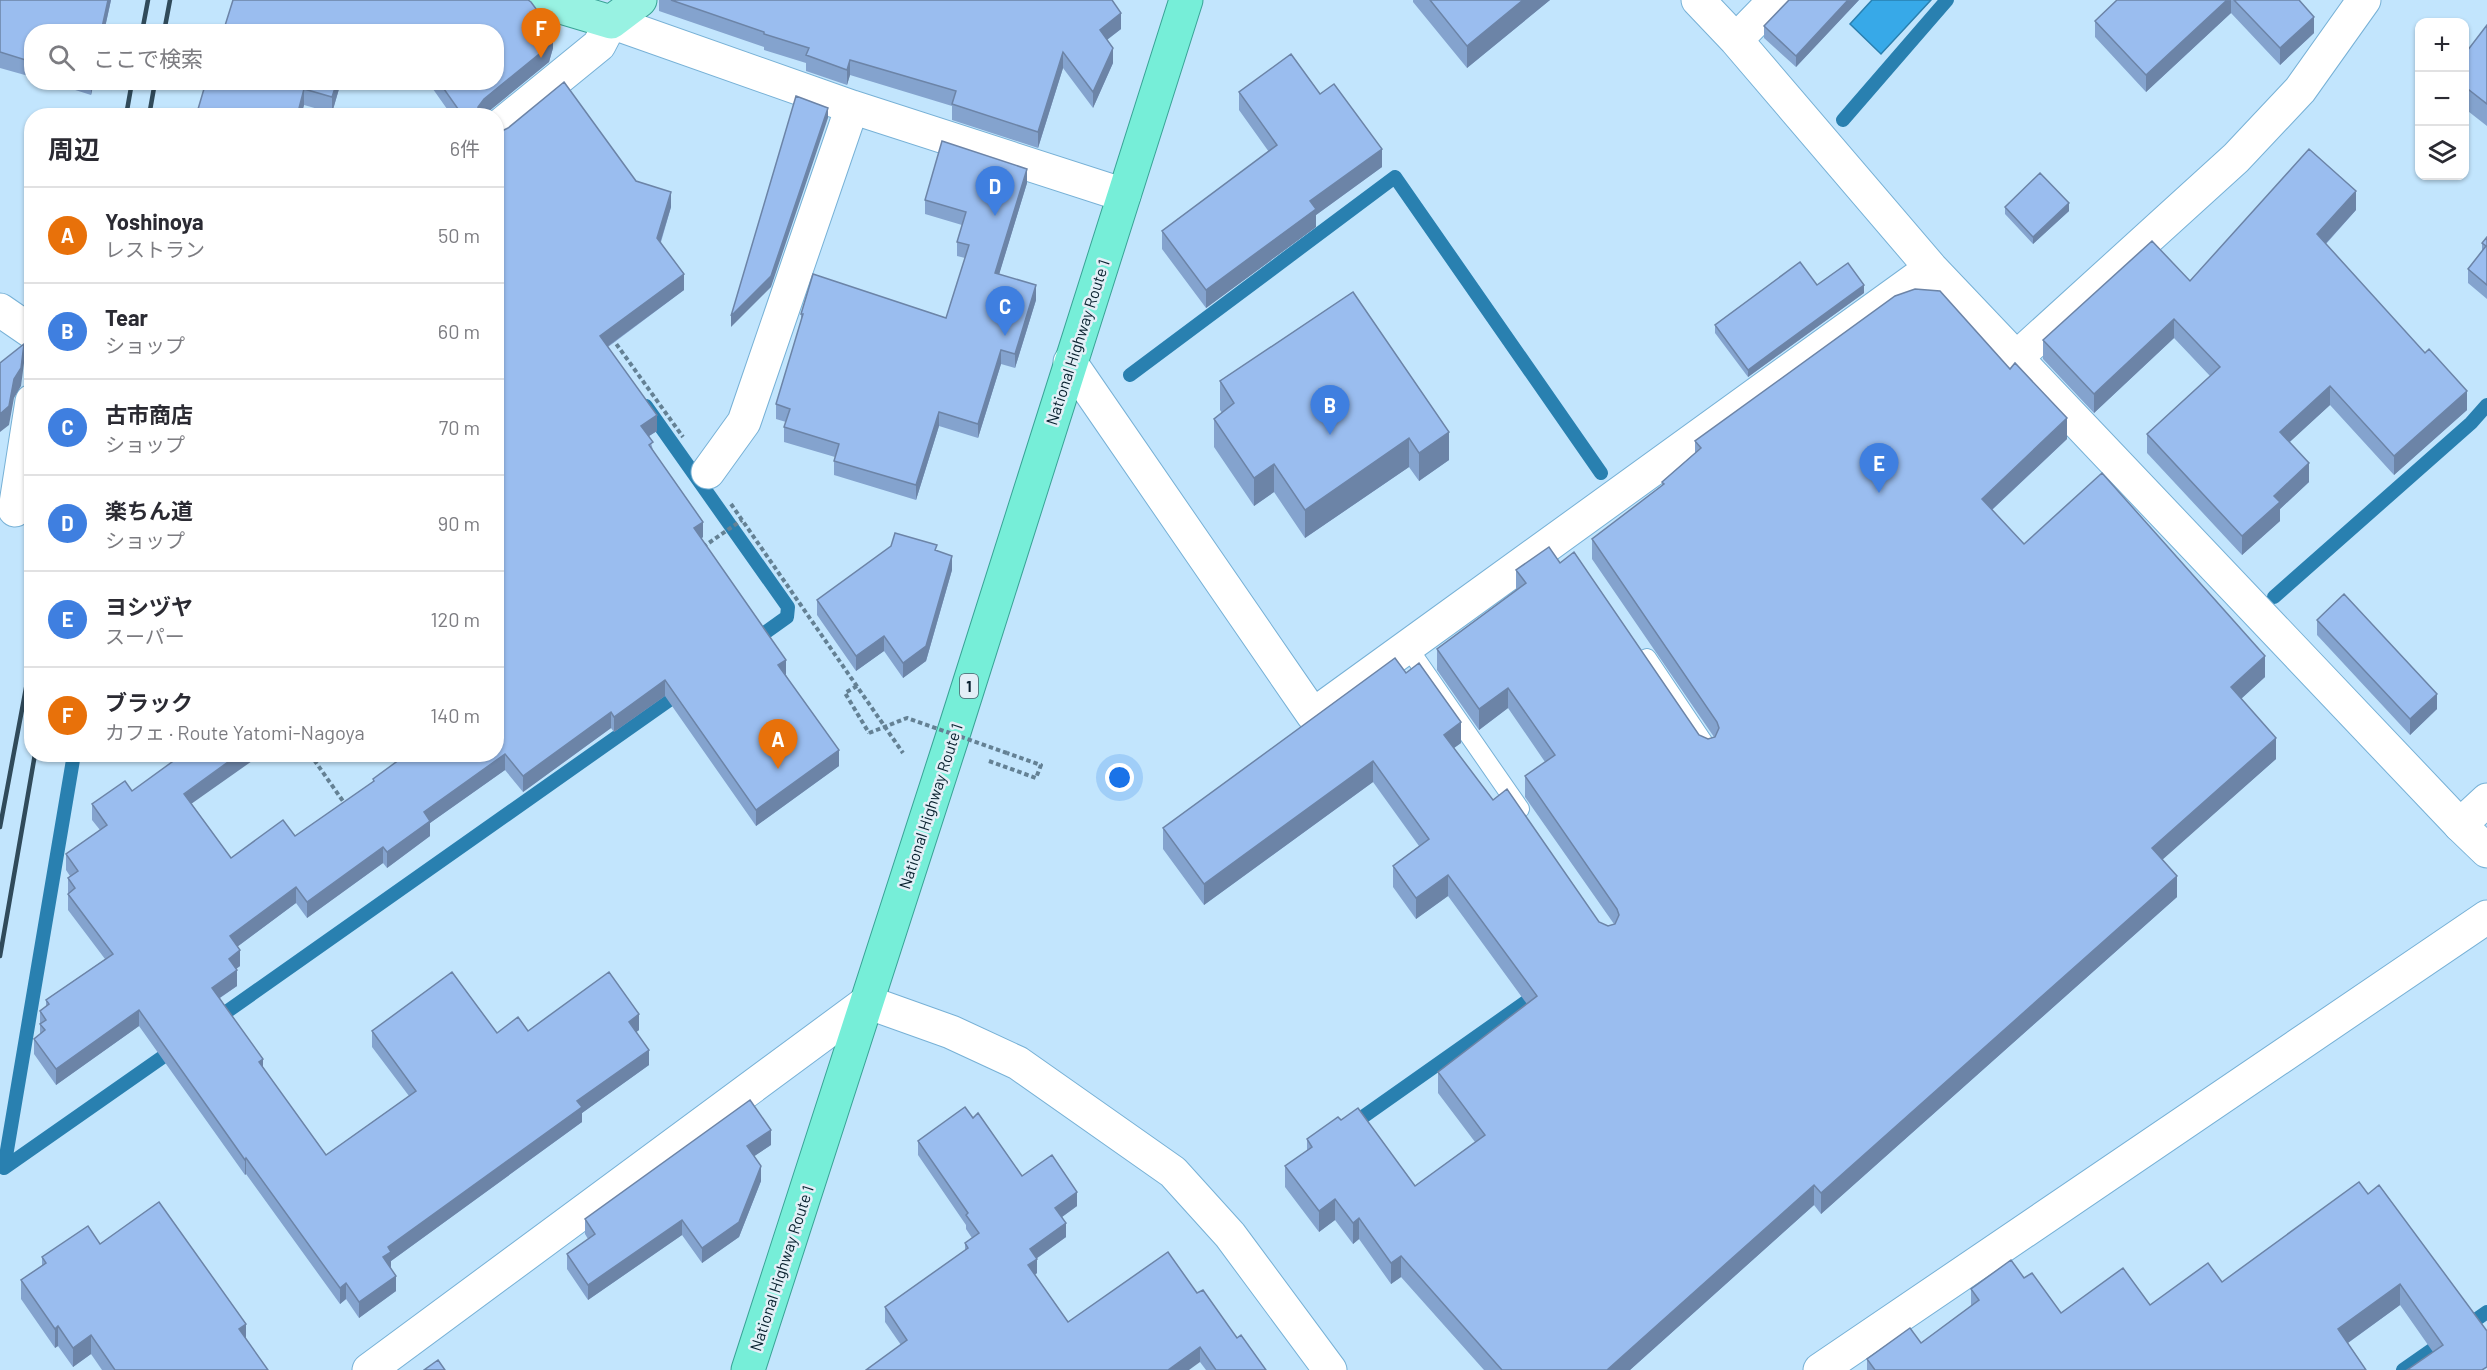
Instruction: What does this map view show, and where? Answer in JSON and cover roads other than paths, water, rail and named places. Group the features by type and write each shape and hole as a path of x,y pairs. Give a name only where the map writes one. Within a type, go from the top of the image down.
{"highway":[{"name":"National Highway Route 1","path":"748,1370 953,735 1186,0"}],"main road":[{"path":"537,0 611,22 640,0"}],"street":[{"path":"1698,0 1736,40 1931,268 2487,851"},
{"path":"1736,40 1775,0"},
{"path":"2016,358 2236,158 2300,90 2364,0"},
{"path":"504,122 599,45 611,22 852,107 1124,195"},
{"path":"708,472 744,422 852,107"},
{"path":"1070,362 1313,715 1407,646 1565,540 1931,268"},
{"path":"0,310 24,326"},
{"path":"15,510 24,452"},
{"path":"2460,825 2487,800"},
{"path":"1820,1370 2487,917"},
{"path":"369,1370 867,1002 951,1032 1017,1063 1173,1173 1230,1236 1330,1370"}],"lane":[{"path":"1635,642 1708,749"},
{"path":"1407,646 1528,820"}],"water":[{"path":"1872,0 1931,0 1881,54 1850,24"}],"waterway":[{"path":"1843,120 1947,0"},
{"path":"1130,375 1395,177 1601,473"},
{"path":"2274,597 2471,423 2487,405"},
{"path":"646,406 788,607 787,617 752,642"},
{"path":"215,1020 682,691"},
{"path":"4,1168 73,762"},
{"path":"1350,1126 1540,992"},
{"path":"4,1168 177,1047"},
{"path":"2464,1328 2487,1312"},
{"path":"2403,1370 2446,1340"}],"railway":[{"path":"144,24 148,0"},
{"path":"166,24 170,0"},
{"path":"127,108 131,90"},
{"path":"150,108 154,90"},
{"path":"0,827 24,699"},
{"path":"0,956 34,762"}],"place":[{"name":"ブラック","path":"541,58"},
{"name":"楽ちん道","path":"995,216"},
{"name":"古市商店","path":"1005,336"},
{"name":"Tear","path":"1330,435"},
{"name":"ヨシヅヤ","path":"1879,493"},
{"name":"Yoshinoya","path":"778,769"}]}
